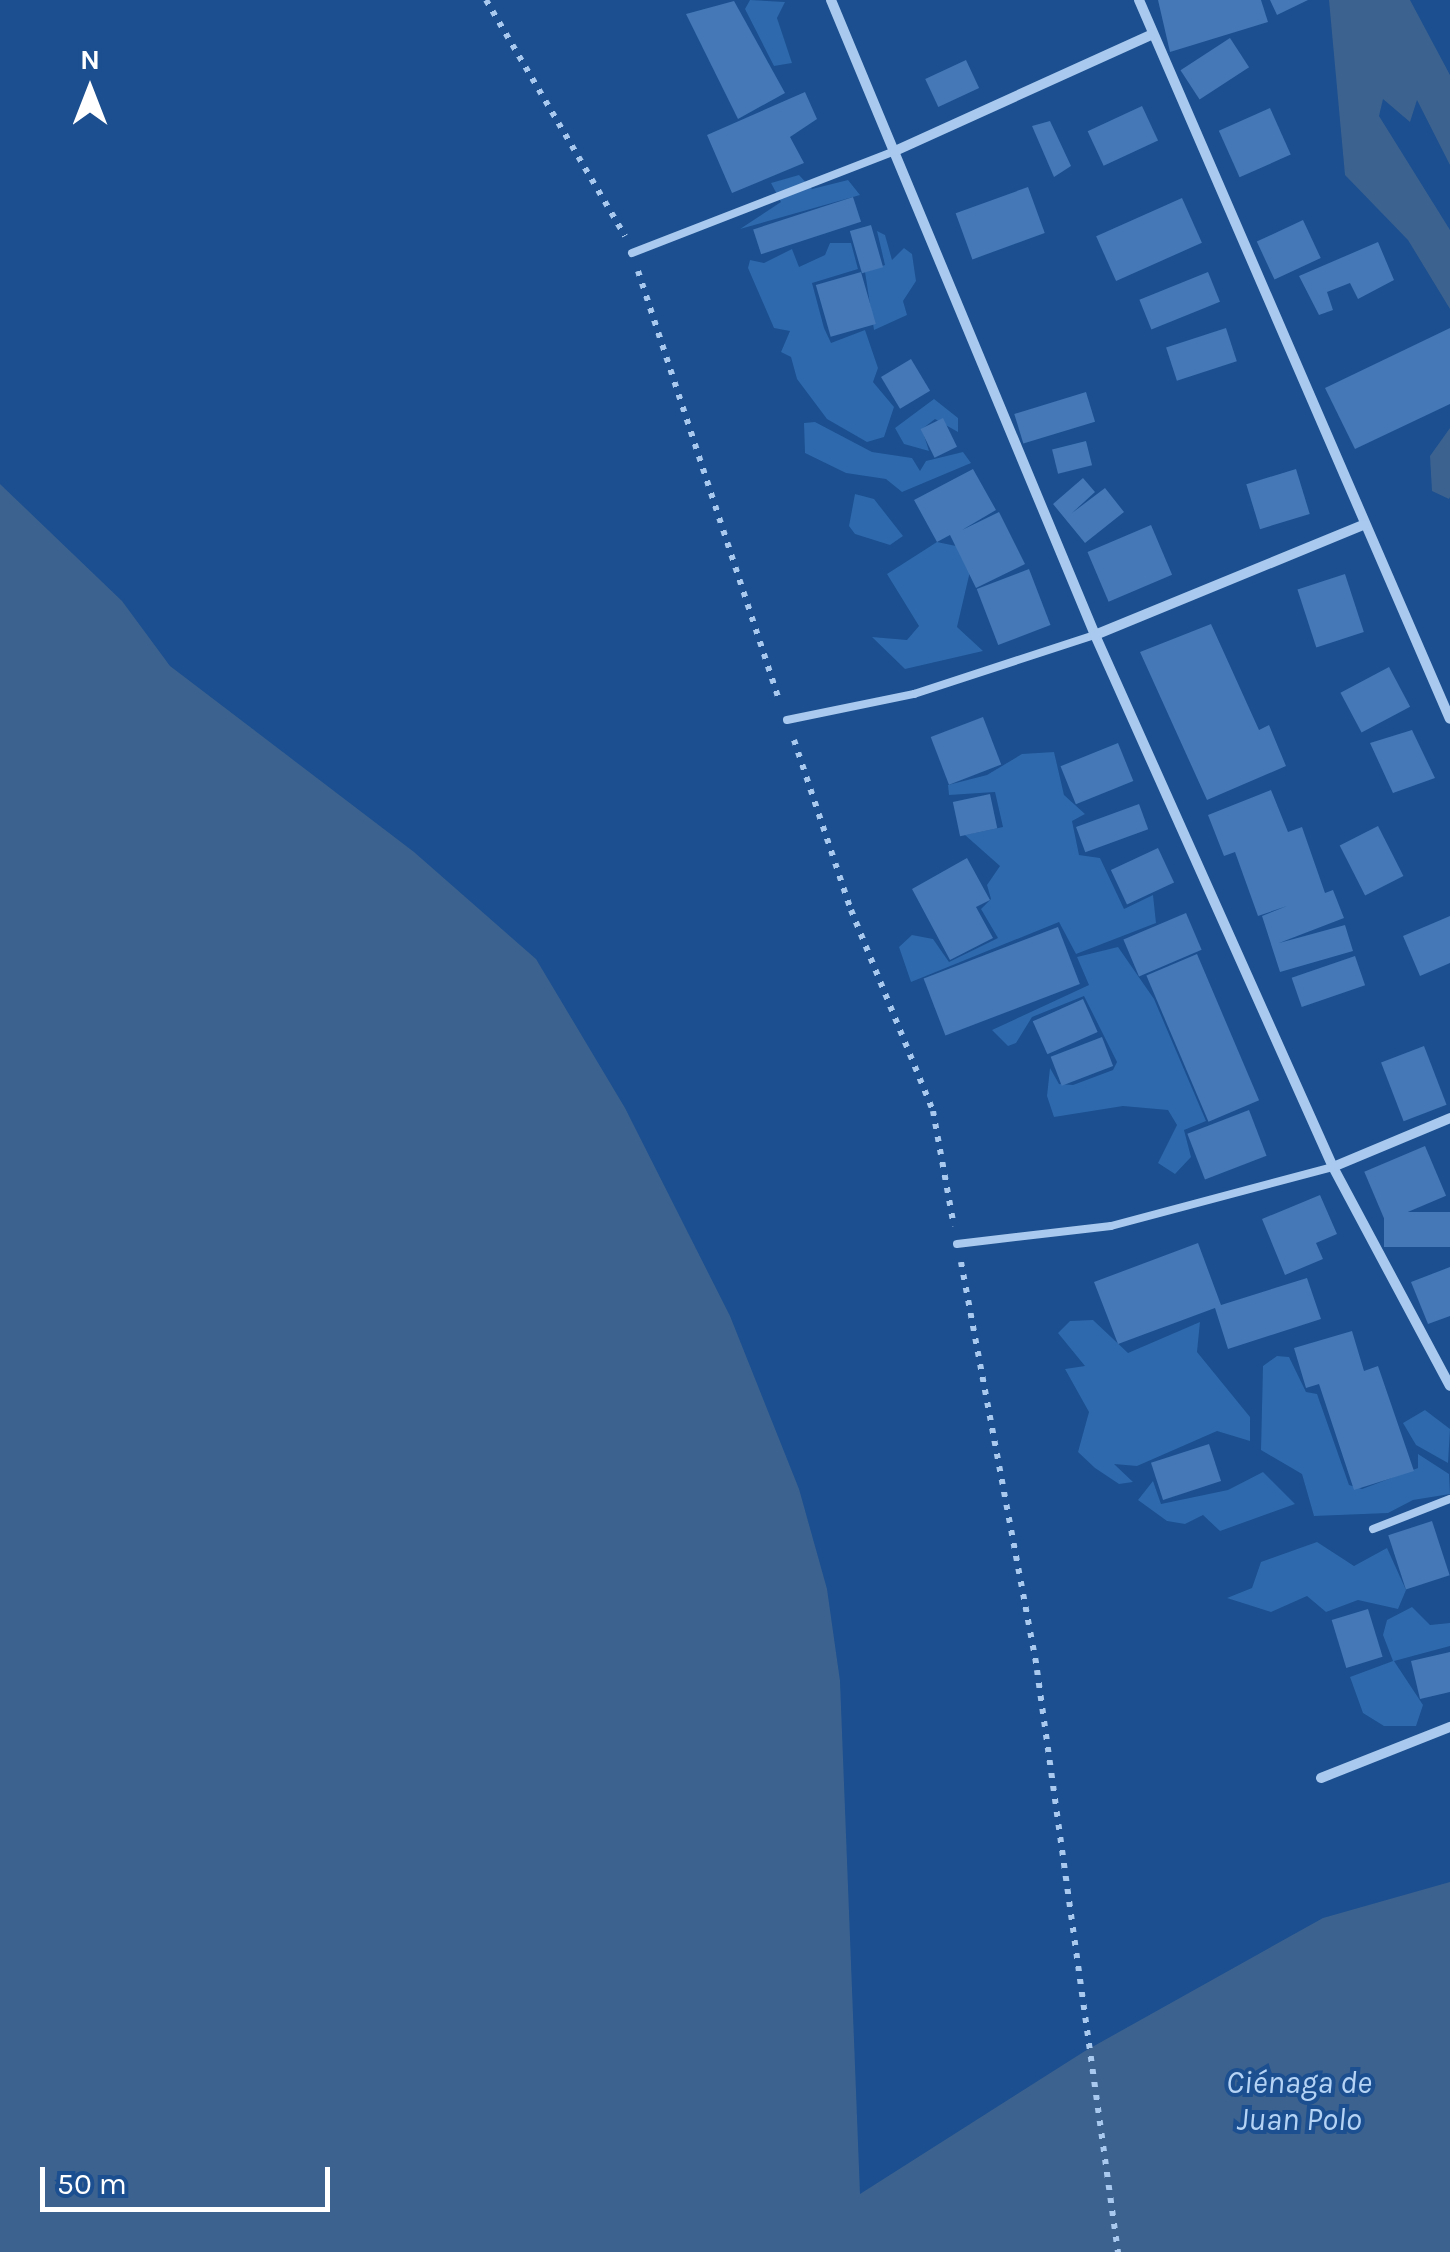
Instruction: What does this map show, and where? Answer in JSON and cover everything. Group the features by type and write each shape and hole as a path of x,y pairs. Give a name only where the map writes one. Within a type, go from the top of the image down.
{"street":[{"path":"831,0 1095,635 1333,1166 1450,1386"},
{"path":"1139,0 1450,719"},
{"path":"895,152 1152,34"},
{"path":"1095,635 1363,525"},
{"path":"1333,1166 1450,1118"},
{"path":"1321,1778 1450,1728"}],"lane":[{"path":"632,253 895,152"},
{"path":"787,720 914,694 1095,635"},
{"path":"957,1244 1110,1226 1333,1166"},
{"path":"1373,1529 1450,1499"}],"path":[{"path":"486,0 632,253 754,638 787,720 851,910 933,1111 1037,1670 1118,2252"}],"shaded area":[{"path":"750,0 785,2 777,18 792,63 774,66 745,9"},
{"path":"799,175 812,189 848,180 860,195 740,229 781,202 771,183"},
{"path":"877,231 885,235 892,260 904,248 912,254 916,281 903,301 907,315 874,330 865,272 885,265"},
{"path":"830,243 851,243 858,269 812,283 824,328 831,343 865,330 878,368 873,382 894,407 884,437 867,442 827,419 797,379 791,357 781,352 790,331 774,328 748,268 750,260 764,263 792,249 799,267 825,255"},
{"path":"934,399 958,418 958,432 935,419 922,429 929,451 904,444 895,428"},
{"path":"815,422 872,452 912,458 920,471 926,461 963,452 971,463 902,492 886,479 846,473 805,453 804,423"},
{"path":"855,494 874,499 903,536 890,545 855,534 849,526"},
{"path":"937,542 975,550 957,627 983,651 905,669 872,637 907,640 919,626 887,574"},
{"path":"1054,752 1064,795 1085,814 1072,821 1079,855 1100,858 1124,909 1153,895 1156,923 1076,954 1059,922 911,982 899,947 912,935 933,939 949,962 998,938 981,909 991,899 987,885 1000,866 965,835 1003,827 995,792 949,795 948,785 987,775 1022,754"},
{"path":"1118,947 1154,999 1206,1121 1184,1130 1191,1157 1175,1174 1158,1163 1177,1125 1168,1110 1123,1106 1054,1117 1047,1096 1050,1068 1059,1084 1073,1085 1113,1070 1117,1062 1084,996 1032,1017 1016,1043 1008,1046 992,1030 1089,985 1077,957"},
{"path":"1093,1320 1128,1353 1200,1322 1197,1352 1250,1417 1250,1441 1217,1431 1137,1466 1114,1464 1133,1482 1119,1484 1095,1468 1078,1452 1089,1412 1065,1369 1085,1366 1058,1333 1070,1321"},
{"path":"1277,1356 1289,1357 1306,1392 1317,1394 1349,1485 1362,1489 1418,1468 1418,1454 1449,1474 1450,1494 1413,1500 1388,1513 1314,1516 1302,1474 1261,1450 1263,1366"},
{"path":"1425,1410 1450,1429 1448,1463 1416,1445 1403,1423"},
{"path":"1263,1472 1295,1504 1220,1531 1203,1515 1185,1524 1167,1521 1138,1500 1153,1481 1161,1504 1228,1490"},
{"path":"1317,1542 1354,1566 1387,1548 1406,1590 1398,1609 1358,1600 1326,1612 1307,1596 1271,1612 1227,1598 1252,1588 1261,1562"},
{"path":"1412,1607 1430,1625 1450,1623 1450,1646 1394,1661 1423,1705 1416,1726 1384,1726 1363,1713 1350,1677 1393,1661 1383,1635 1387,1620"}],"water":[{"path":"1329,0 1410,0 1450,75 1450,165 1417,100 1410,122 1383,99 1379,116 1450,230 1450,309 1408,240 1345,175"},
{"path":"1450,428 1449,499 1432,491 1430,456"},
{"name":"Ciénaga de Juan Polo","path":"0,484 122,601 170,666 414,852 536,959 625,1108 730,1316 799,1489 827,1589 840,1681 860,2194 1085,2051 1323,1918 1450,1882 1450,2252 0,2252"}],"building":[{"path":"1158,0 1261,0 1268,22 1170,52"},
{"path":"1270,0 1308,0 1277,15"},
{"path":"734,1 785,93 738,119 686,14"},
{"path":"1230,38 1249,67 1200,99 1181,70"},
{"path":"966,60 979,88 938,107 925,79"},
{"path":"805,92 817,119 790,137 804,163 732,193 707,135"},
{"path":"1142,106 1158,140 1104,166 1088,131"},
{"path":"1270,108 1291,155 1240,177 1219,131"},
{"path":"1050,121 1071,166 1054,177 1032,126"},
{"path":"1028,187 1045,233 972,259 956,213"},
{"path":"853,197 861,222 761,254 753,229"},
{"path":"1182,198 1202,243 1116,281 1096,236"},
{"path":"1303,220 1321,258 1275,280 1257,242"},
{"path":"871,225 883,267 862,273 850,231"},
{"path":"1378,242 1394,280 1358,299 1350,283 1327,292 1333,310 1319,315 1299,276"},
{"path":"861,272 876,324 831,337 816,285"},
{"path":"1208,272 1220,302 1151,329 1139,300"},
{"path":"1226,328 1237,361 1177,381 1166,347"},
{"path":"1450,328 1450,404 1355,449 1325,388"},
{"path":"911,359 930,391 900,409 881,377"},
{"path":"1086,392 1095,422 1023,444 1014,414"},
{"path":"943,418 957,447 935,458 921,429"},
{"path":"1086,441 1092,465 1058,474 1052,449"},
{"path":"973,469 996,510 962,530 999,512 1025,564 976,588 950,535 937,542 914,500"},
{"path":"1296,469 1310,514 1260,529 1246,484"},
{"path":"1083,478 1095,492 1072,513 1105,488 1124,512 1085,543 1053,504"},
{"path":"1151,525 1172,575 1109,602 1087,552"},
{"path":"1029,569 1051,625 998,645 977,589"},
{"path":"1345,574 1364,632 1316,647 1297,589"},
{"path":"1211,624 1259,730 1269,725 1286,766 1207,800 1140,652"},
{"path":"1389,667 1410,707 1362,733 1340,693"},
{"path":"983,717 1001,765 949,785 931,737"},
{"path":"1412,730 1435,778 1393,793 1370,743"},
{"path":"1118,743 1133,781 1076,804 1061,766"},
{"path":"1271,790 1288,832 1302,827 1325,893 1333,890 1344,918 1279,943 1345,925 1353,951 1280,972 1262,916 1287,906 1258,916 1235,852 1224,856 1208,815"},
{"path":"990,794 997,828 960,836 953,802"},
{"path":"1139,804 1148,829 1085,852 1076,827"},
{"path":"1378,826 1403,876 1365,895 1340,846"},
{"path":"1158,848 1174,882 1127,904 1111,870"},
{"path":"967,858 990,900 976,907 993,938 950,960 912,889"},
{"path":"1186,913 1202,950 1139,976 1123,940"},
{"path":"1450,916 1450,963 1420,976 1403,936"},
{"path":"1058,927 1080,984 945,1036 924,979"},
{"path":"1197,954 1259,1100 1208,1122 1146,975"},
{"path":"1355,956 1365,985 1302,1007 1292,978"},
{"path":"1083,999 1098,1032 1047,1054 1033,1021"},
{"path":"1102,1037 1113,1066 1062,1086 1051,1057"},
{"path":"1424,1046 1447,1105 1404,1121 1381,1062"},
{"path":"1249,1110 1267,1156 1205,1179 1187,1134"},
{"path":"1425,1146 1446,1196 1385,1221 1364,1172"},
{"path":"1320,1195 1337,1234 1316,1243 1323,1259 1285,1275 1262,1219"},
{"path":"1384,1212 1450,1212 1450,1247 1384,1247"},
{"path":"1198,1243 1221,1305 1307,1278 1321,1319 1228,1349 1215,1308 1118,1344 1094,1282"},
{"path":"1450,1267 1450,1316 1428,1324 1411,1282"},
{"path":"1352,1331 1364,1371 1378,1366 1414,1471 1354,1490 1319,1384 1306,1388 1294,1348"},
{"path":"1209,1444 1221,1481 1163,1500 1151,1463"},
{"path":"1432,1521 1450,1575 1406,1589 1388,1535"},
{"path":"1368,1609 1383,1657 1346,1668 1332,1620"},
{"path":"1450,1652 1450,1692 1420,1699 1411,1661"}]}
